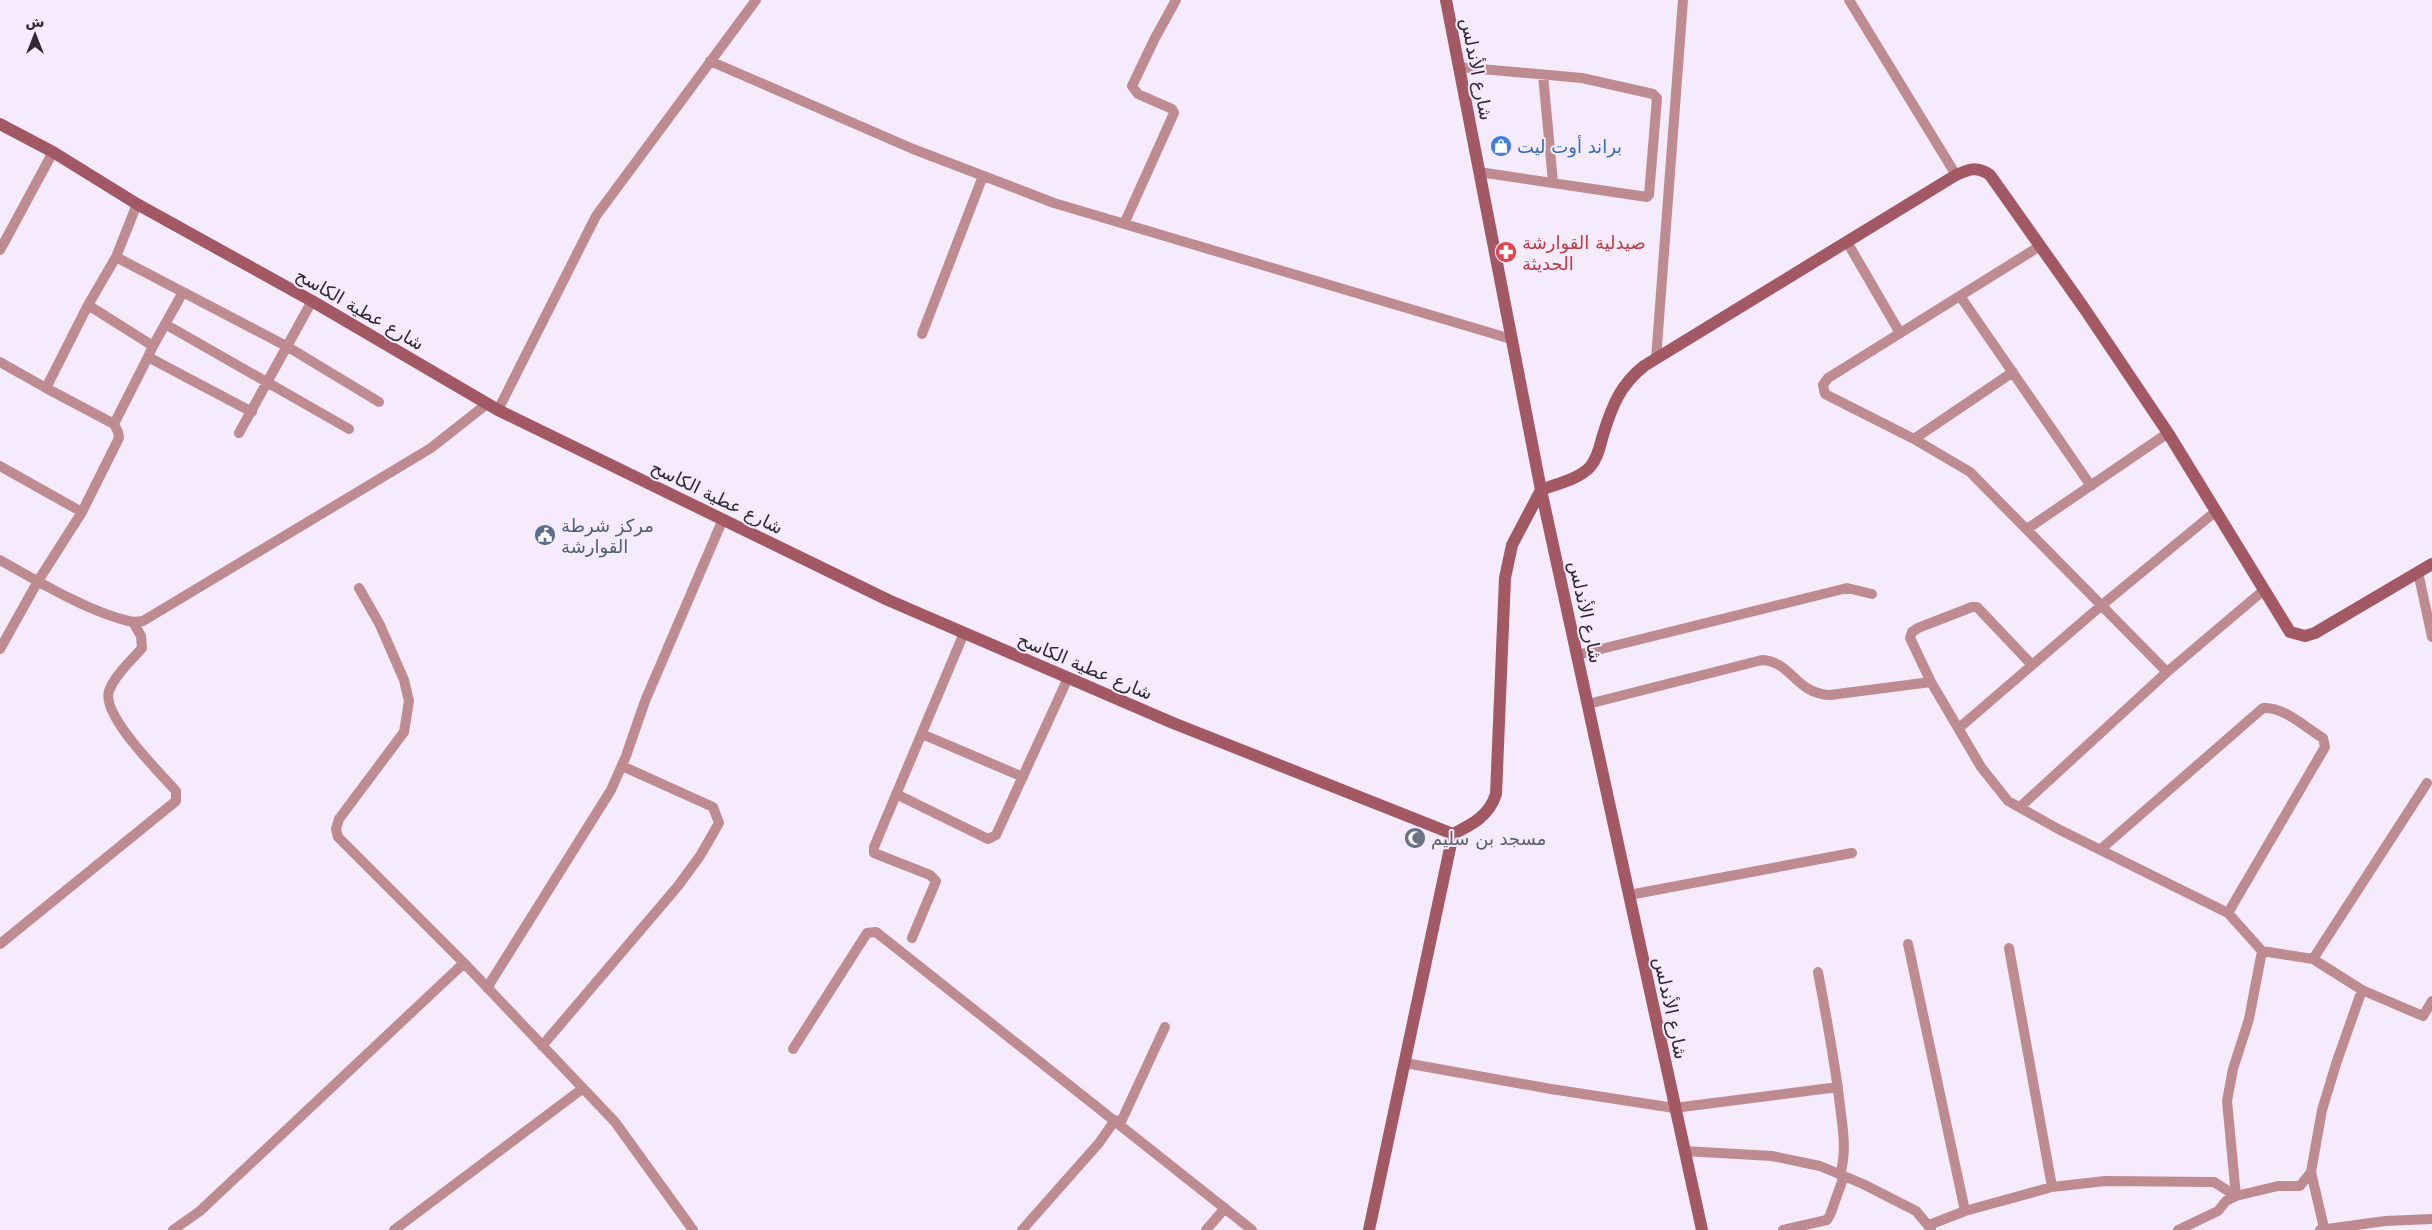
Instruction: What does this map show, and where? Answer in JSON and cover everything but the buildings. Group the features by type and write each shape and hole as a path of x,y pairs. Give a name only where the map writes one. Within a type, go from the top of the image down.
{"main road":[{"name":"شارع الأندلس","path":"1446,0 1541,490 1702,1230"},
{"name":"شارع عطية الكاسح","path":"0,124 53,152 137,204 312,301 493,406 722,519 888,600 1068,678 1173,723 1453,834"},
{"path":"1369,1230 1453,834 1486,814 1493,805 1496,794 1505,578 1512,545 1541,490 1578,475 1591,466 1600,445 1612,406 1620,390 1631,376 1656,359 1956,175 1977,168 1990,175 2168,433 2290,632 2305,636 2316,633 2432,564"}],"street":[{"path":"0,560 38,581 117,619 133,622 143,621 431,448 493,406 596,216 756,0"},
{"path":"1124,224 1174,113 1172,109 1138,94 1132,86 1154,38 1176,0"},
{"path":"1656,359 1683,0"},
{"path":"1849,0 1956,175"},
{"path":"710,62 913,149 1054,203 1511,339"},
{"path":"1458,67 1582,78 1653,94 1657,98 1649,196 1479,172"},
{"path":"1542,74 1552,182"},
{"path":"0,250 53,152"},
{"path":"922,334 983,176"},
{"path":"46,388 88,305 116,257 137,204"},
{"path":"1847,242 1900,333"},
{"path":"2040,246 1828,378 1823,385 1825,394 1914,439 1970,472 2167,672"},
{"path":"116,257 288,347 379,402"},
{"path":"114,424 153,346 183,292"},
{"path":"1960,296 2091,486"},
{"path":"239,433 312,301"},
{"path":"88,305 153,346"},
{"path":"165,324 349,429"},
{"path":"148,357 252,412"},
{"path":"0,362 114,424 119,438 82,512 38,581 0,649"},
{"path":"1914,439 2013,372"},
{"path":"2027,530 2168,433"},
{"path":"0,466 82,512"},
{"path":"1959,728 2102,605 2215,512"},
{"path":"487,988 611,790 622,766 645,700 722,519"},
{"path":"2418,572 2432,637"},
{"path":"359,588 404,680 409,701 404,732 339,820 336,829 338,837 464,963 615,1122 693,1230"},
{"path":"1577,656 1847,588 1872,594"},
{"path":"2020,807 2167,672 2264,590"},
{"path":"2032,665 1981,609 1972,607 1918,628 1912,632 1910,638 1930,682 1996,789 2008,801 2060,830 2228,913 2262,951 2313,959 2362,990 2428,1018 2432,1001"},
{"path":"0,944 176,801 176,791 128,736 114,716 108,699 115,681 142,648 141,636 133,622"},
{"path":"912,938 936,881 930,875 874,853 874,847 964,633"},
{"path":"1588,704 1762,660 1773,661 1807,690 1817,694 1930,682"},
{"path":"896,794 988,839 996,835 1068,678"},
{"path":"2101,849 2263,708 2271,707 2279,711 2323,738 2325,747 2228,913"},
{"path":"922,734 1023,777"},
{"path":"542,1046 678,886 700,856 719,823 712,807 622,766"},
{"path":"2313,959 2427,783"},
{"path":"1629,895 1852,853"},
{"path":"793,1049 867,933 876,932 1252,1230"},
{"path":"1908,944 1965,1211"},
{"path":"2009,948 2052,1187"},
{"path":"2236,1196 2227,1102 2233,1069 2249,1019 2262,951"},
{"path":"173,1230 200,1211 464,963"},
{"path":"1783,1230 1827,1220 1842,1175 1845,1150 1838,1087 1818,972"},
{"path":"2362,990 2322,1110 2311,1172 2322,1229 2385,1221 2432,1219"},
{"path":"1022,1230 1117,1122 1165,1027"},
{"path":"1405,1063 1551,1089 1674,1108 1838,1087"},
{"path":"394,1230 582,1089"},
{"path":"1684,1151 1796,1159 1820,1166 1910,1208 1930,1227 1965,1211 2052,1187 2105,1181 2214,1182 2236,1196"},
{"path":"2178,1230 2218,1211 2226,1200 2236,1196 2278,1186 2300,1186 2311,1172"},
{"path":"1206,1230 1225,1208"}],"place":[{"name":"براند أوت ليت","path":"1501,146"},
{"name":"صيدلية القوارشة الحديثة","path":"1506,252"},
{"name":"مركز شرطة القوارشة","path":"545,535"},
{"name":"مسجد بن سليم","path":"1415,838"}]}
